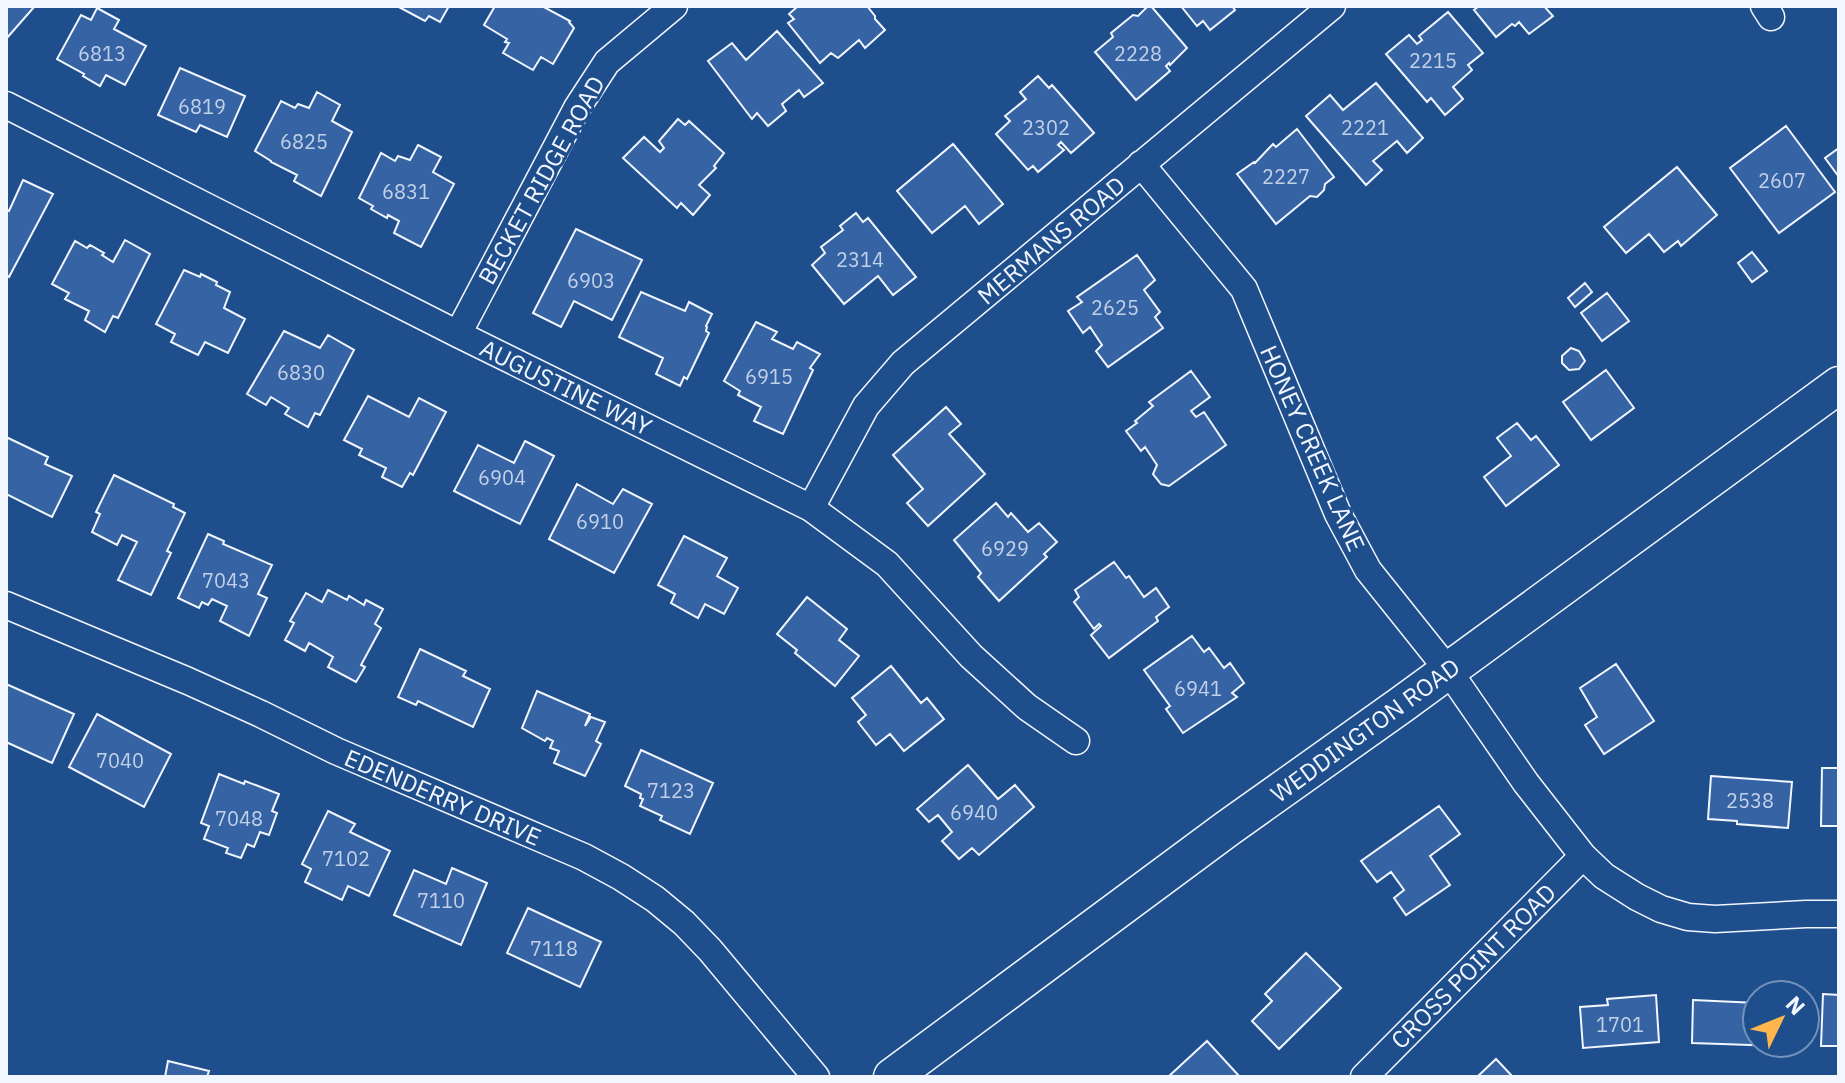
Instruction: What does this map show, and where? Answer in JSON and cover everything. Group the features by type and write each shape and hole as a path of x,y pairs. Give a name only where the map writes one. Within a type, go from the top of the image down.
{"main road":[{"name":"WEDDINGTON ROAD","path":"892,1077 1211,840 1839,385"}],"street":[{"name":"MERMANS ROAD","path":"811,508 866,406 903,363 1332,6"},
{"name":"BECKET RIDGE ROAD","path":"458,334 577,108 607,62 658,11"},
{"name":"AUGUSTINE WAY","path":"6,105 458,334 811,508 887,564 971,656 1027,707 1076,741"},
{"name":"HONEY CREEK LANE","path":"1141,164 1244,289 1338,514 1368,570 1448,670 1526,783 1583,856 1604,876 1637,897 1661,909 1688,917 1715,919 1839,914"},
{"name":"EDENDERRY DRIVE","path":"6,605 249,708 336,751 584,857 621,877 684,923 816,1077"},
{"name":"CROSS POINT ROAD","path":"1364,1077 1583,856"}],"building":[{"path":"6,6 35,6 6,39"},
{"path":"397,6 449,6 440,22 429,16 425,21"},
{"path":"495,6 542,6 570,21 574,28 553,64 541,57 533,70 503,53 509,43 505,42 507,39 484,25"},
{"path":"798,6 867,6 885,30 865,48 859,40 838,58 831,53 820,63 788,23 794,19 789,14"},
{"path":"1148,6 1187,48 1166,66 1170,71 1136,100 1095,52 1113,37 1111,33"},
{"path":"1181,6 1232,6 1235,10 1210,30 1203,21 1197,26"},
{"path":"1479,6 1544,6 1553,16 1529,34 1519,22 1496,37 1474,10"},
{"path":"97,8 119,20 114,29 146,46 125,85 106,75 100,86 57,59 81,15 91,20"},
{"path":"1448,12 1483,53 1468,65 1472,70 1453,87 1463,99 1445,115 1431,98 1427,102 1386,54 1409,35 1417,44 1422,40 1419,36"},
{"path":"777,31 823,83 804,97 799,90 782,104 786,111 768,126 757,113 752,119 708,61 732,43 746,60"},
{"path":"180,68 245,96 227,137 200,125 196,132 158,115"},
{"path":"1038,76 1049,88 1052,85 1094,133 1071,153 1061,142 1058,145 1064,150 1038,172 1033,166 1028,170 996,134 1010,121 1005,116 1026,99 1020,92"},
{"path":"1376,83 1423,138 1407,153 1397,141 1373,161 1382,170 1366,185 1306,116 1330,95 1343,110"},
{"path":"317,92 340,105 332,121 352,132 321,196 294,181 297,175 255,151 281,101 295,108 298,104 309,108"},
{"path":"678,119 685,125 689,121 724,153 714,166 716,168 699,185 710,195 693,215 681,203 677,208 623,158 644,137 660,152 664,148 659,141"},
{"path":"1786,126 1835,192 1779,233 1730,168"},
{"path":"1297,129 1334,177 1317,197 1310,196 1276,224 1237,174"},
{"path":"953,144 1003,204 979,224 965,206 932,233 897,191"},
{"path":"418,145 441,157 433,172 454,184 421,247 394,233 399,221 371,209 373,206 359,198 381,153 395,161 398,156 410,160"},
{"path":"1839,148 1839,177 1825,158"},
{"path":"1677,167 1717,215 1681,246 1678,241 1664,252 1649,234 1626,253 1604,227"},
{"path":"23,180 53,194 9,277 6,275 6,209 9,211"},
{"path":"856,213 863,222 868,218 916,277 893,295 878,276 844,304 812,265 825,253 821,247 843,230 840,226"},
{"path":"576,229 642,260 612,320 574,301 561,327 533,313"},
{"path":"125,240 150,254 118,318 113,316 105,332 85,320 89,311 65,299 69,293 52,284 75,241 87,248 90,245 113,262"},
{"path":"1752,252 1767,271 1752,282 1738,263"},
{"path":"1137,255 1155,280 1144,290 1160,312 1155,317 1163,328 1108,367 1096,351 1102,345 1090,327 1083,333 1068,311 1082,302 1077,297"},
{"path":"184,270 200,277 201,274 230,292 224,308 245,319 228,353 205,342 198,355 171,342 175,334 156,324"},
{"path":"1585,283 1592,292 1575,307 1568,298"},
{"path":"641,292 685,311 689,302 712,314 706,326 709,333 687,379 684,377 680,386 656,374 663,358 619,337"},
{"path":"1607,293 1629,321 1602,341 1581,313"},
{"path":"756,322 777,332 772,339 793,349 797,342 820,354 810,368 813,370 783,434 754,421 761,407 738,395 740,391 724,381"},
{"path":"284,331 320,348 328,335 354,350 320,415 315,413 308,427 285,414 289,408 271,397 266,405 247,394"},
{"path":"1571,348 1579,351 1585,361 1579,369 1569,370 1562,363 1562,356"},
{"path":"1606,370 1634,408 1591,440 1563,402"},
{"path":"1191,371 1210,397 1191,411 1196,417 1204,412 1226,445 1169,486 1161,484 1153,474 1157,465 1145,447 1141,451 1126,431 1153,406 1149,402"},
{"path":"368,396 409,417 419,398 446,412 413,475 410,473 402,487 382,477 386,468 359,455 362,449 344,440"},
{"path":"946,407 961,424 949,434 985,474 928,526 907,503 923,489 893,455"},
{"path":"1517,423 1531,440 1536,436 1559,465 1506,506 1484,477 1511,456 1497,438"},
{"path":"6,437 48,457 45,464 72,476 52,517 6,494"},
{"path":"525,441 554,456 520,524 454,491 478,445 514,463"},
{"path":"114,475 174,504 173,507 185,513 151,595 118,580 137,542 122,535 117,545 92,532 100,514 96,512"},
{"path":"577,484 613,504 623,489 652,504 614,573 549,539"},
{"path":"996,503 1008,517 1011,513 1028,532 1039,523 1057,542 1044,554 1047,557 999,601 978,577 981,573 954,540"},
{"path":"208,534 224,541 223,544 272,565 258,594 267,598 249,636 220,621 227,606 212,599 208,605 202,602 199,608 178,598"},
{"path":"684,536 727,558 717,576 738,588 724,614 705,604 698,618 671,603 675,594 658,585"},
{"path":"1114,562 1144,597 1156,588 1169,607 1156,617 1158,621 1109,658 1091,635 1101,626 1099,624 1094,629 1074,602 1079,597 1075,590"},
{"path":"328,590 347,600 349,596 364,605 366,600 383,609 375,624 381,628 361,665 365,667 356,682 328,667 333,657 309,643 305,651 285,640 294,623 290,621 306,593 322,602"},
{"path":"807,597 847,629 839,640 859,656 835,686 777,634"},
{"path":"1192,636 1204,652 1209,648 1224,668 1230,663 1244,683 1232,693 1237,697 1183,733 1166,709 1170,706 1144,670"},
{"path":"420,649 466,671 463,676 490,689 473,727 418,701 416,705 398,697"},
{"path":"1616,664 1654,721 1604,754 1585,725 1597,717 1580,688"},
{"path":"891,666 921,703 927,698 944,719 904,751 890,734 876,745 858,722 866,715 852,698"},
{"path":"6,684 74,714 52,763 6,742"},
{"path":"537,691 590,714 585,726 591,717 605,722 596,741 601,744 585,776 554,763 559,751 550,748 553,741 547,738 545,741 522,728"},
{"path":"97,714 171,754 144,807 69,767"},
{"path":"641,750 713,783 690,834 660,820 662,816 640,806 643,799 640,798 641,794 625,786"},
{"path":"968,765 998,799 1015,785 1034,807 979,855 972,848 959,859 942,841 952,832 938,815 929,822 917,809"},
{"path":"1822,768 1839,768 1839,826 1821,826"},
{"path":"219,774 279,794 272,811 277,813 269,835 260,832 254,847 247,844 241,858 226,853 228,848 204,839 209,826 201,823"},
{"path":"1711,776 1792,782 1788,828 1708,819"},
{"path":"1439,806 1460,834 1430,856 1450,885 1406,915 1394,898 1404,890 1391,872 1377,882 1361,861"},
{"path":"328,811 355,824 350,832 390,851 369,896 348,886 342,900 305,882 311,869 302,864"},
{"path":"452,868 487,883 461,945 394,915 414,870 446,884"},
{"path":"528,908 601,942 580,987 507,953"},
{"path":"1306,953 1341,988 1279,1049 1252,1021 1272,1001 1265,994"},
{"path":"1823,994 1839,995 1839,1046 1821,1046"},
{"path":"1656,995 1659,1042 1583,1048 1580,1007 1608,1005 1607,999"},
{"path":"1693,1000 1741,1002 1741,1045 1692,1043"},
{"path":"1207,1041 1240,1077 1168,1077"},
{"path":"1496,1059 1513,1077 1477,1077"},
{"path":"168,1061 209,1071 207,1077 165,1077"}]}
